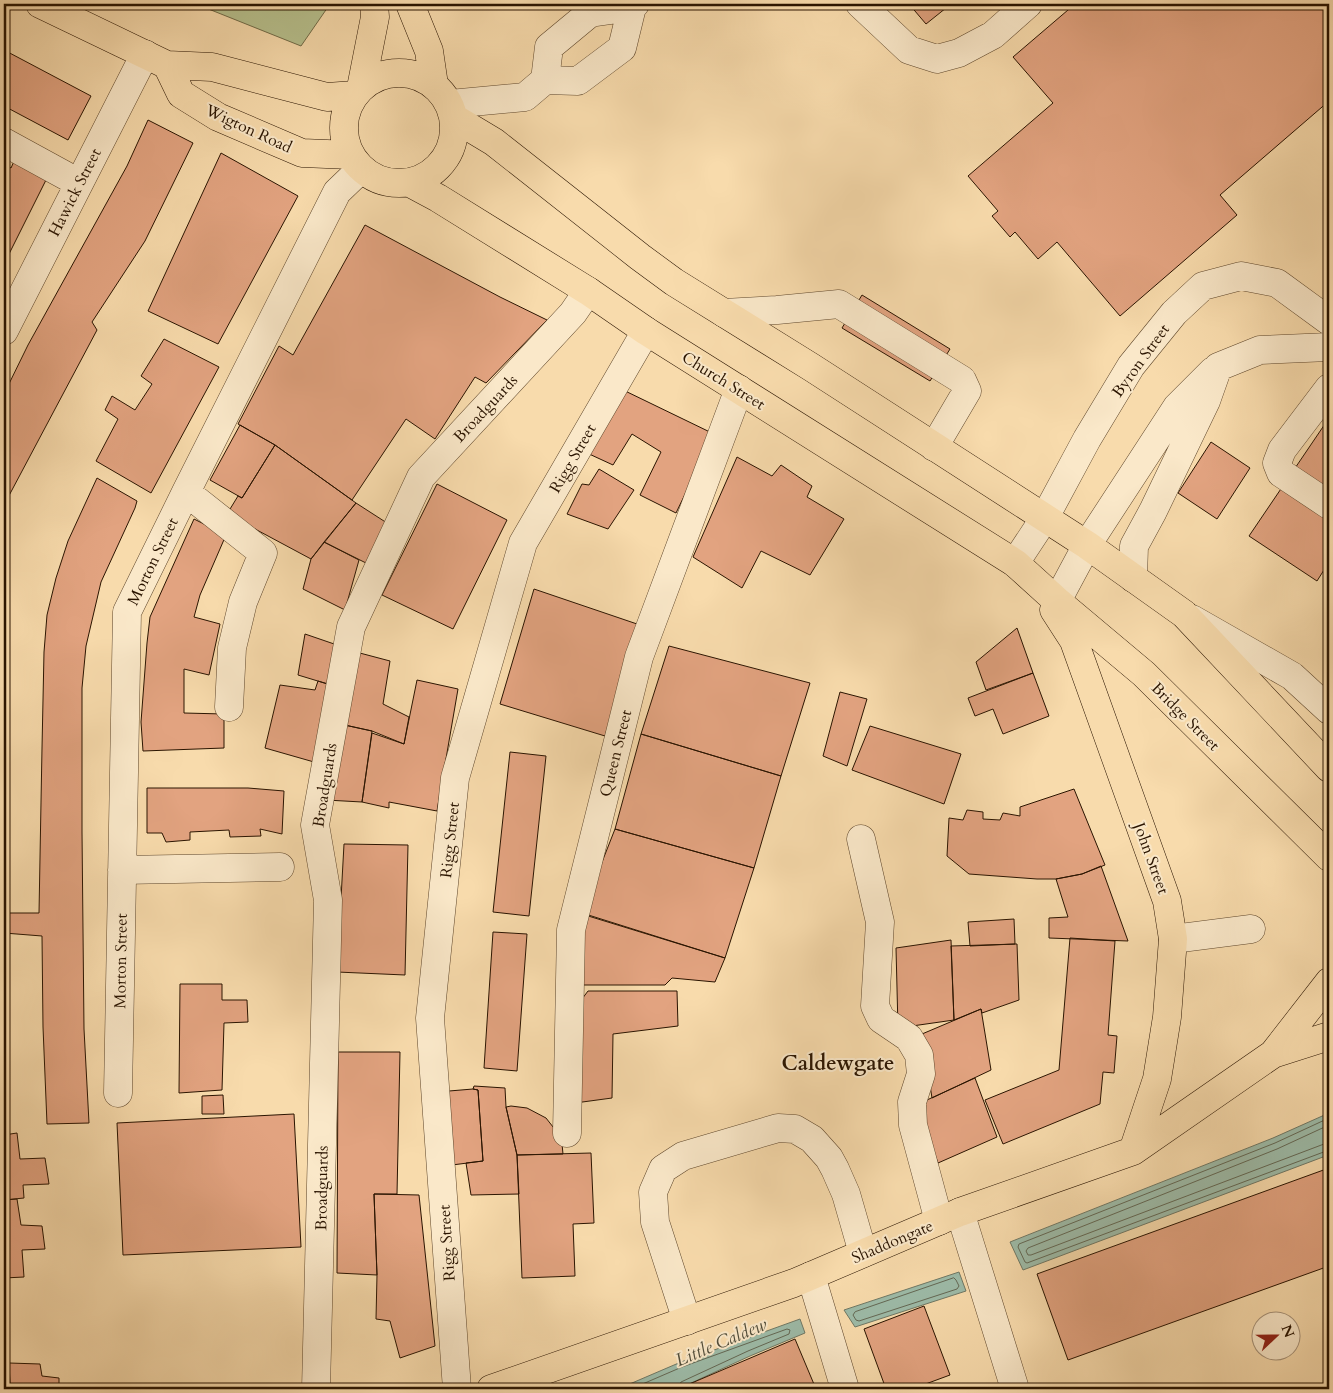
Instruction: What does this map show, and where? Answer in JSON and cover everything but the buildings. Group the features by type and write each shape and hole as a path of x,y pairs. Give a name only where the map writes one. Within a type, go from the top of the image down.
{"main road":[{"path":"40,4 156,59 212,67 327,96 358,92 374,79 389,74 405,73 421,77 446,103 494,142 640,258 674,282 934,446 1087,546 1184,614 1329,768"},
{"path":"374,4 375,16 358,92 347,110 344,125 345,141 356,162 372,177 397,184 410,183 426,177 440,166 450,152 454,135 429,50 410,4"},
{"name":"Wigton Road","path":"156,59 181,94 218,117 302,153 356,162"},
{"name":"Church Street","path":"410,183 438,198 588,291 646,331 1015,563 1035,582"},
{"name":"Bridge Street","path":"1035,582 1144,674 1329,858"},
{"name":"John Street","path":"1035,582 1074,641 1167,901 1173,939 1167,1017 1157,1079 1133,1151"},
{"name":"Shaddongate","path":"1273,1054 1329,982"},
{"name":"Shaddongate","path":"492,1389 794,1283 950,1217 1133,1151 1273,1054 1329,1036"}],"street":[{"path":"860,4 908,50 937,59 960,53 993,35 1028,4"},
{"path":"446,103 525,97 545,80 549,47 590,13 634,5 622,48 578,82 545,80"},
{"name":"Hawick Street","path":"4,331 79,183 156,59"},
{"path":"4,142 79,183"},
{"name":"Morton Street","path":"118,1093 127,612 337,192 356,162"},
{"name":"Byron Street","path":"1015,563 1044,519 1087,439 1131,366 1174,313 1203,286 1241,276 1277,283 1329,321"},
{"name":"Broadguards","path":"316,1389 328,900 314,826 351,627 420,477 573,313 588,291"},
{"path":"724,313 840,304 962,380 967,391 934,446"},
{"name":"Rigg Street","path":"457,1389 430,1018 455,778 523,543 646,331"},
{"path":"1057,601 1087,546 1177,407 1218,367 1260,350 1329,346"},
{"path":"1133,578 1134,546 1206,402 1218,367"},
{"path":"1329,388 1282,450 1277,463 1281,473 1329,506"},
{"name":"Queen Street","path":"567,1133 571,930 639,657 739,389"},
{"path":"186,492 263,553 242,602 232,648 228,707"},
{"path":"1184,614 1292,676 1329,710"},
{"path":"861,839 880,922 875,1006 880,1018 910,1038 919,1055 921,1074 912,1102 913,1125 1015,1389"},
{"path":"122,870 280,867"},
{"path":"1173,939 1251,929"},
{"path":"687,1321 655,1222 653,1192 663,1169 683,1156 778,1128 795,1129 812,1139 829,1158 846,1194 863,1253"},
{"path":"811,1276 845,1389"}],"green space":[{"path":"196,4 330,4 301,46"}],"water":[{"path":"1329,1113 1329,1154 1323,1157 1023,1270 1010,1242 1273,1138"},
{"path":"959,1272 966,1291 855,1327 844,1310"},
{"path":"800,1319 805,1333 678,1389 618,1389 681,1362"}],"district":[{"name":"Caldewgate","path":"838,1063"}],"water label":[{"name":"Little Caldew","path":"721,1342"}]}
